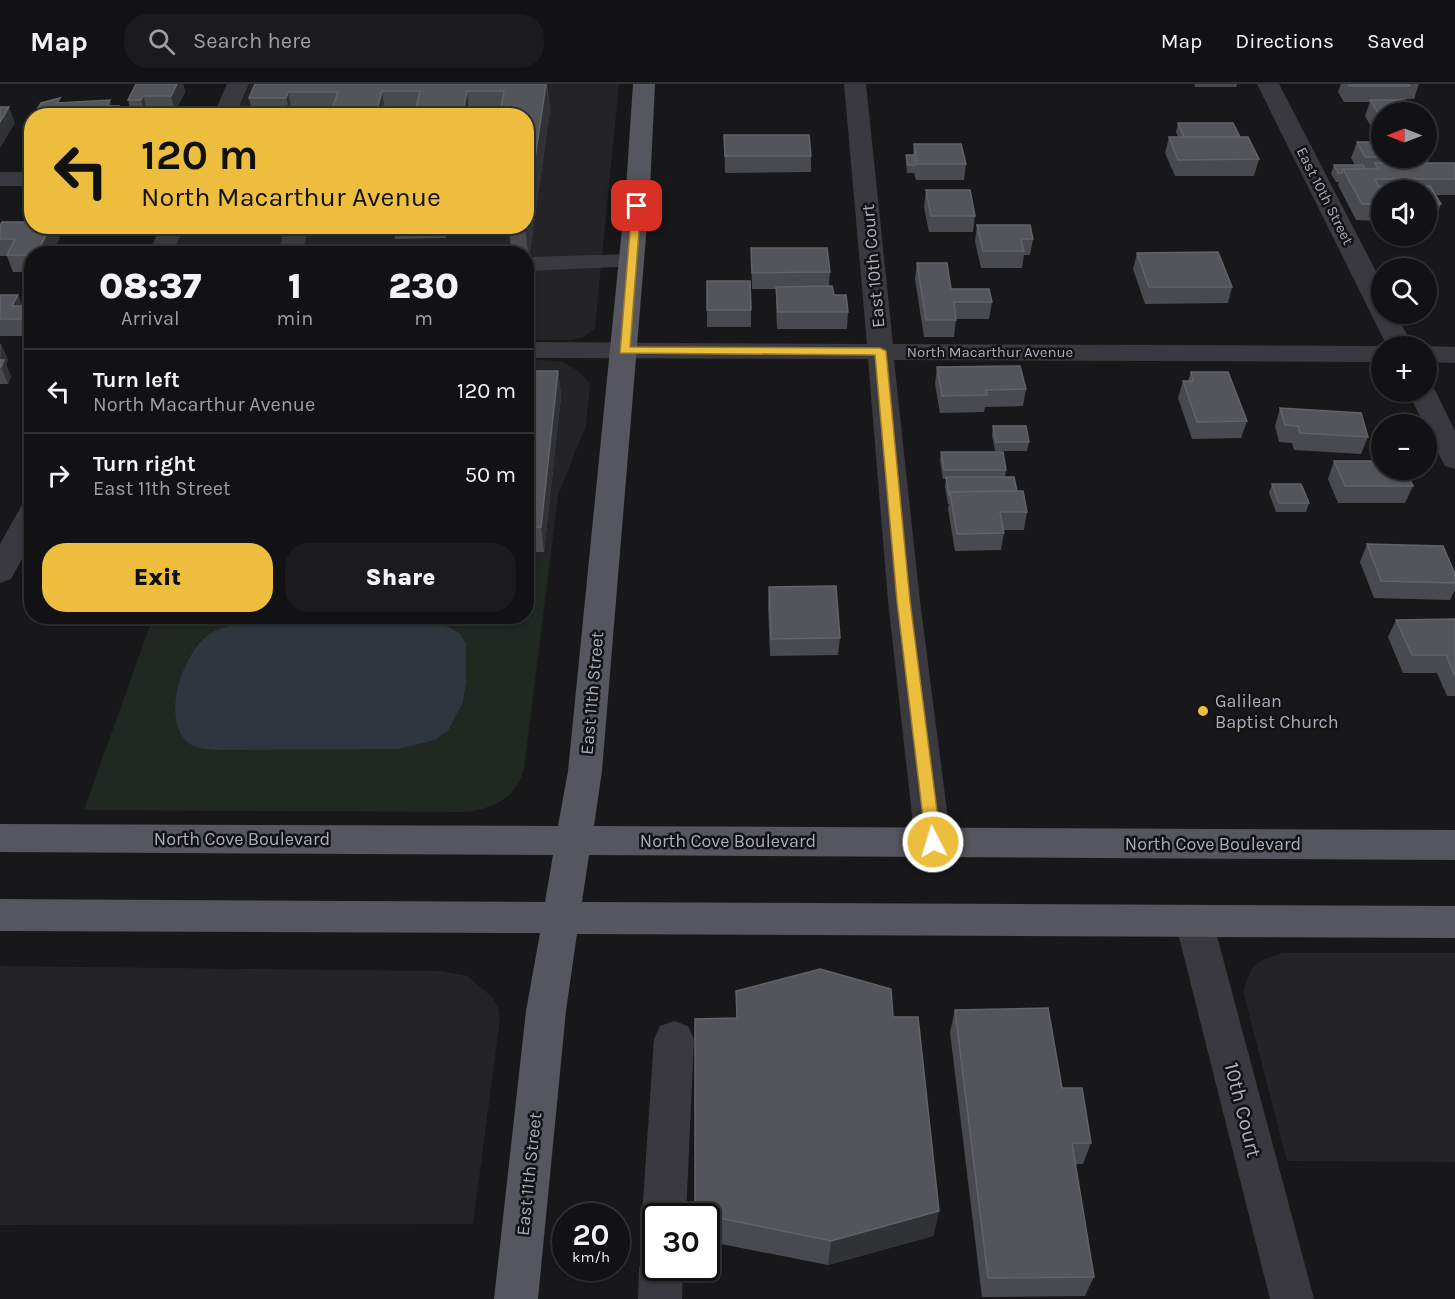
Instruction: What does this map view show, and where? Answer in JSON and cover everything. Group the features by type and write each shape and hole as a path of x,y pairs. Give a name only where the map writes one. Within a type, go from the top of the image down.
{"main road":[{"name":"East 11th Street","path":"516,1299 546,1011 585,771 632,261 644,84"},
{"name":"North Cove Boulevard","path":"0,838 1455,845"},
{"path":"0,915 1455,922"}],"street":[{"path":"228,108 238,84"},
{"name":"East 10th Court","path":"855,84 904,601 933,842"},
{"name":"East 10th Street","path":"1268,84 1371,287"},
{"path":"0,179 24,179"},
{"path":"534,264 632,261"},
{"name":"North Macarthur Avenue","path":"534,350 1371,354"},
{"path":"1437,354 1455,355"},
{"path":"1427,402 1455,460"},
{"path":"0,572 24,527"},
{"name":"10th Court","path":"1194,921 1292,1299"},
{"path":"665,1203 674,1039"},
{"path":"660,1299 661,1281"}],"shaded area":[{"path":"250,84 619,84 595,328 584,337 571,340 534,340 534,246 174,246 179,234 534,234 534,108 238,108"},
{"path":"534,359 560,361 579,371 590,384 586,425 558,495 550,561 534,561"},
{"path":"534,561 550,561 524,769 515,788 501,801 483,809 463,812 84,810 150,624 534,624"},
{"path":"240,624 429,624 449,627 460,634 466,644 466,684 462,704 448,731 435,740 398,749 216,750 193,746 181,733 176,719 179,685 185,668 202,640 213,632"},
{"path":"1283,953 1455,953 1455,1162 1287,1161 1243,991 1252,968 1262,960"},
{"path":"0,966 441,971 467,976 491,996 498,1007 500,1019 473,1224 0,1225"}],"building":[{"path":"136,84 177,84 171,96 143,96 141,100 128,100"},
{"path":"255,84 546,84 534,165 534,108 501,108 504,91 467,91 464,108 416,108 420,91 382,91 377,108 333,108 338,92 288,92 286,98 249,98"},
{"path":"1348,84 1409,84 1410,86 1349,86"},
{"path":"60,98 57,103 110,100 107,106 119,106 118,108 38,108 41,103"},
{"path":"1370,100 1402,100 1403,102 1371,102"},
{"path":"0,107 9,107 0,122"},
{"path":"1178,123 1233,123 1240,137 1184,137"},
{"path":"724,135 809,135 811,156 725,156"},
{"path":"1169,137 1248,137 1259,159 1178,160"},
{"path":"1357,142 1371,142 1371,157 1365,157"},
{"path":"914,144 961,144 966,164 917,164"},
{"path":"906,155 914,155 915,165 908,165"},
{"path":"1437,163 1455,163 1455,179 1371,180 1371,204 1362,204 1343,169 1437,168"},
{"path":"1334,165 1363,165 1365,169 1343,169 1342,173 1338,173"},
{"path":"926,190 970,190 975,216 931,216"},
{"path":"2,222 24,222 24,234 47,234 40,246 24,246 24,255 7,255 15,239 0,239"},
{"path":"977,225 1030,225 1033,239 1021,239 1024,251 983,251"},
{"path":"751,248 827,248 830,272 752,273"},
{"path":"1218,252 1232,287 1149,287 1137,253"},
{"path":"917,263 947,263 951,289 989,289 992,302 954,302 956,320 926,320"},
{"path":"707,281 750,281 751,310 707,310"},
{"path":"832,286 834,295 846,295 848,312 778,312 776,287"},
{"path":"0,295 18,295 12,306 24,306 24,319 0,319"},
{"path":"1020,366 1026,389 986,390 987,395 942,396 937,367"},
{"path":"534,371 558,371 541,527 534,527"},
{"path":"1191,372 1228,372 1247,421 1197,422 1183,381 1193,381"},
{"path":"1280,408 1361,413 1368,437 1300,433 1298,426 1285,425"},
{"path":"993,426 1026,426 1029,442 996,442"},
{"path":"941,452 1003,452 1006,470 944,470"},
{"path":"1334,461 1371,461 1371,480 1410,480 1413,486 1345,486"},
{"path":"946,477 1014,477 1017,491 950,492 949,495"},
{"path":"1272,484 1301,484 1309,503 1279,503"},
{"path":"1023,491 1027,512 1000,512 1004,533 957,534 950,492"},
{"path":"1367,544 1443,546 1455,574 1455,583 1381,581"},
{"path":"836,586 840,638 771,639 769,587"},
{"path":"1455,619 1455,677 1446,655 1412,655 1396,620"},
{"path":"820,969 891,989 893,1017 918,1017 939,1211 831,1241 720,1218 720,1203 695,1203 695,1019 737,1018 736,991"},
{"path":"1048,1008 1062,1088 1082,1088 1091,1143 1072,1143 1094,1277 988,1278 955,1010"}],"place":[{"name":"Galilean Baptist Church","path":"1203,711"}],"route":[{"path":"637,206 624,350 880,351 904,601 933,842"}]}
